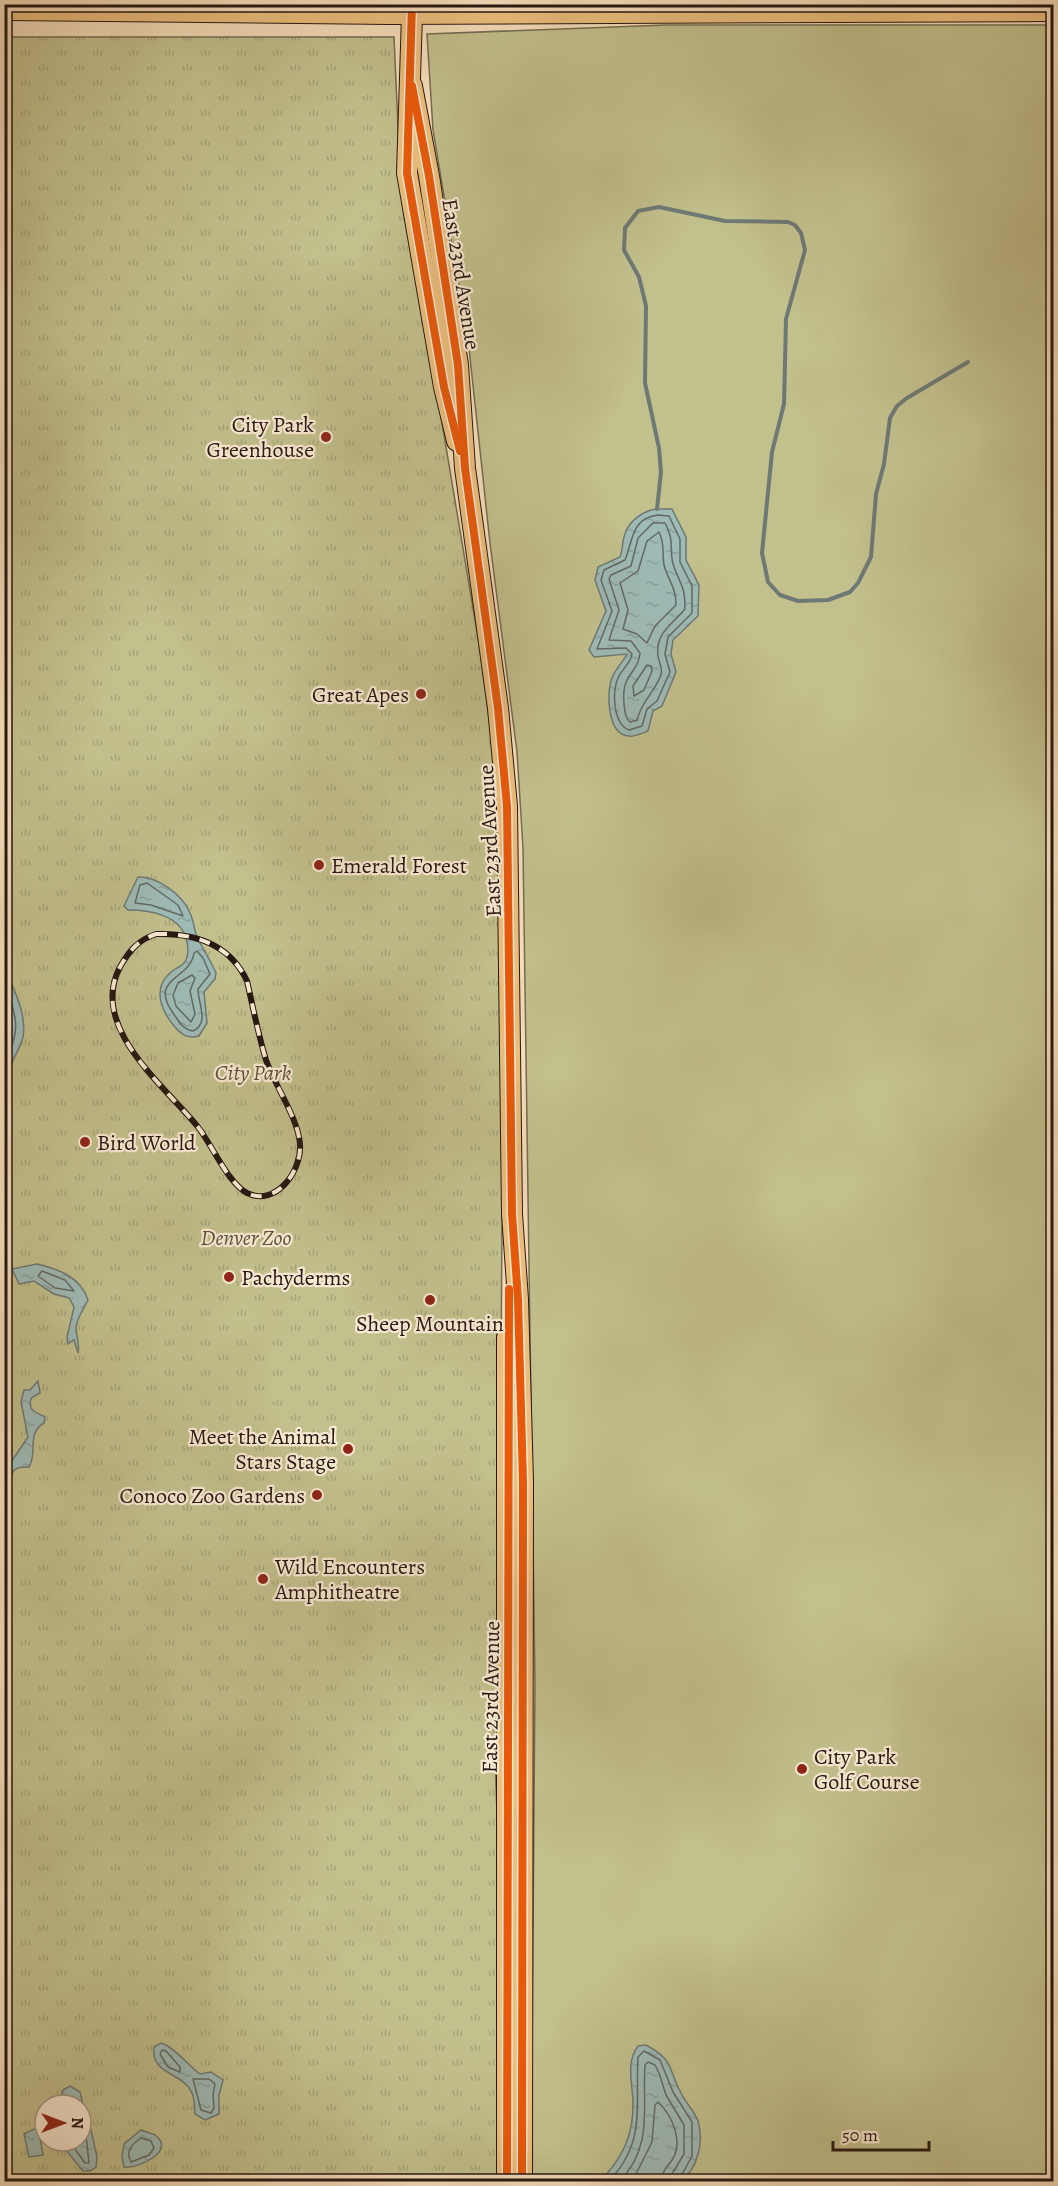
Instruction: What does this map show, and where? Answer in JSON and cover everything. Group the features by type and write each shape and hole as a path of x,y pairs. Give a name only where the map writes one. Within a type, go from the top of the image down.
{"main road":[{"path":"4,10 412,14 1053,11"},
{"name":"East 23rd Avenue","path":"412,14 412,86 429,177 455,346 464,416 465,468 495,689 507,806 512,1214 521,1375 524,1566 522,2181"},
{"name":"East 23rd Avenue","path":"507,2181 509,1576 506,1382 512,1214"}],"green space":[{"name":"City Park Golf Course","path":"666,25 1053,25 1053,2181 531,2181 535,1683 523,848 517,752 490,543 468,339 433,130 427,34"},
{"name":"Denver Zoo","path":"5,37 394,37 400,172 479,644 494,756 500,860 503,1049 501,1381 504,1576 495,1760 498,1840 497,2181 5,2181"}],"water":[{"path":"672,509 686,537 686,560 699,585 698,616 673,640 671,654 676,672 662,706 653,711 648,731 629,736 622,734 616,728 612,721 609,702 612,678 627,654 594,657 589,650 606,611 595,580 598,567 620,557 624,537 630,524 648,511"},
{"path":"138,877 161,883 187,906 198,939 216,973 215,979 204,992 207,1023 199,1036 188,1037 180,1032 170,1021 163,1008 161,987 169,974 186,960 187,942 184,933 172,920 155,913 128,910 124,906"},
{"path":"5,969 19,1002 24,1028 22,1042 10,1068 5,1105"},
{"path":"37,1264 68,1275 85,1292 88,1300 76,1328 78,1353 74,1340 68,1344 67,1337 74,1307 69,1298 54,1294 34,1281 19,1284 12,1269"},
{"path":"38,1381 40,1393 31,1398 31,1409 45,1417 44,1423 35,1432 33,1456 29,1467 18,1468 12,1472 5,1487 5,1471 28,1437 21,1402 24,1390 30,1390"},
{"path":"161,2043 200,2074 211,2072 223,2080 219,2095 219,2114 205,2120 195,2114 191,2091 157,2063 154,2047"},
{"path":"646,2045 666,2060 683,2096 697,2118 700,2129 698,2154 692,2169 681,2181 600,2181 626,2145 633,2113 632,2059 638,2046"},
{"path":"70,2086 80,2093 62,2093"},
{"path":"33,2130 33,2153 43,2153 43,2155 29,2157 24,2134"},
{"path":"141,2130 155,2135 161,2141 159,2153 146,2162 124,2167 122,2156 124,2144"},
{"path":"93,2139 97,2157 96,2167 90,2171 83,2171 68,2153 93,2153"}],"waterway":[{"path":"657,509 661,472 659,448 645,383 646,306 639,277 624,250 625,228 638,211 659,207 725,221 788,222 795,225 801,233 805,250 786,319 784,404 772,452 762,553 768,582 780,595 798,601 828,600 850,592 858,583 871,557 876,494 884,464 890,418 897,406 907,398 968,362"}],"railway":[{"path":"156,934 184,936 209,943 231,958 247,981 266,1060 291,1113 300,1144 297,1165 292,1175 277,1191 258,1196 247,1193 233,1181 198,1127 150,1074 122,1033 114,1012 113,989 120,967 135,947 144,939 156,934"}],"cycle path":[{"path":"412,4 407,173 444,387 460,451"},
{"path":"412,86 429,176 458,365 465,468 498,708 507,806 512,1214 518,1299 523,1482 522,2182"},
{"path":"507,2182 509,1289"}],"place":[{"name":"City Park Greenhouse","path":"326,437"},
{"name":"Great Apes","path":"421,694"},
{"name":"Emerald Forest","path":"319,865"},
{"name":"Bird World","path":"85,1142"},
{"name":"Pachyderms","path":"229,1277"},
{"name":"Sheep Mountain","path":"430,1300"},
{"name":"Meet the Animal Stars Stage","path":"348,1449"},
{"name":"Conoco Zoo Gardens","path":"317,1495"},
{"name":"Wild Encounters Amphitheatre","path":"263,1579"},
{"name":"City Park Golf Course","path":"802,1769"}],"park label":[{"name":"City Park","path":"253,1072"}]}
